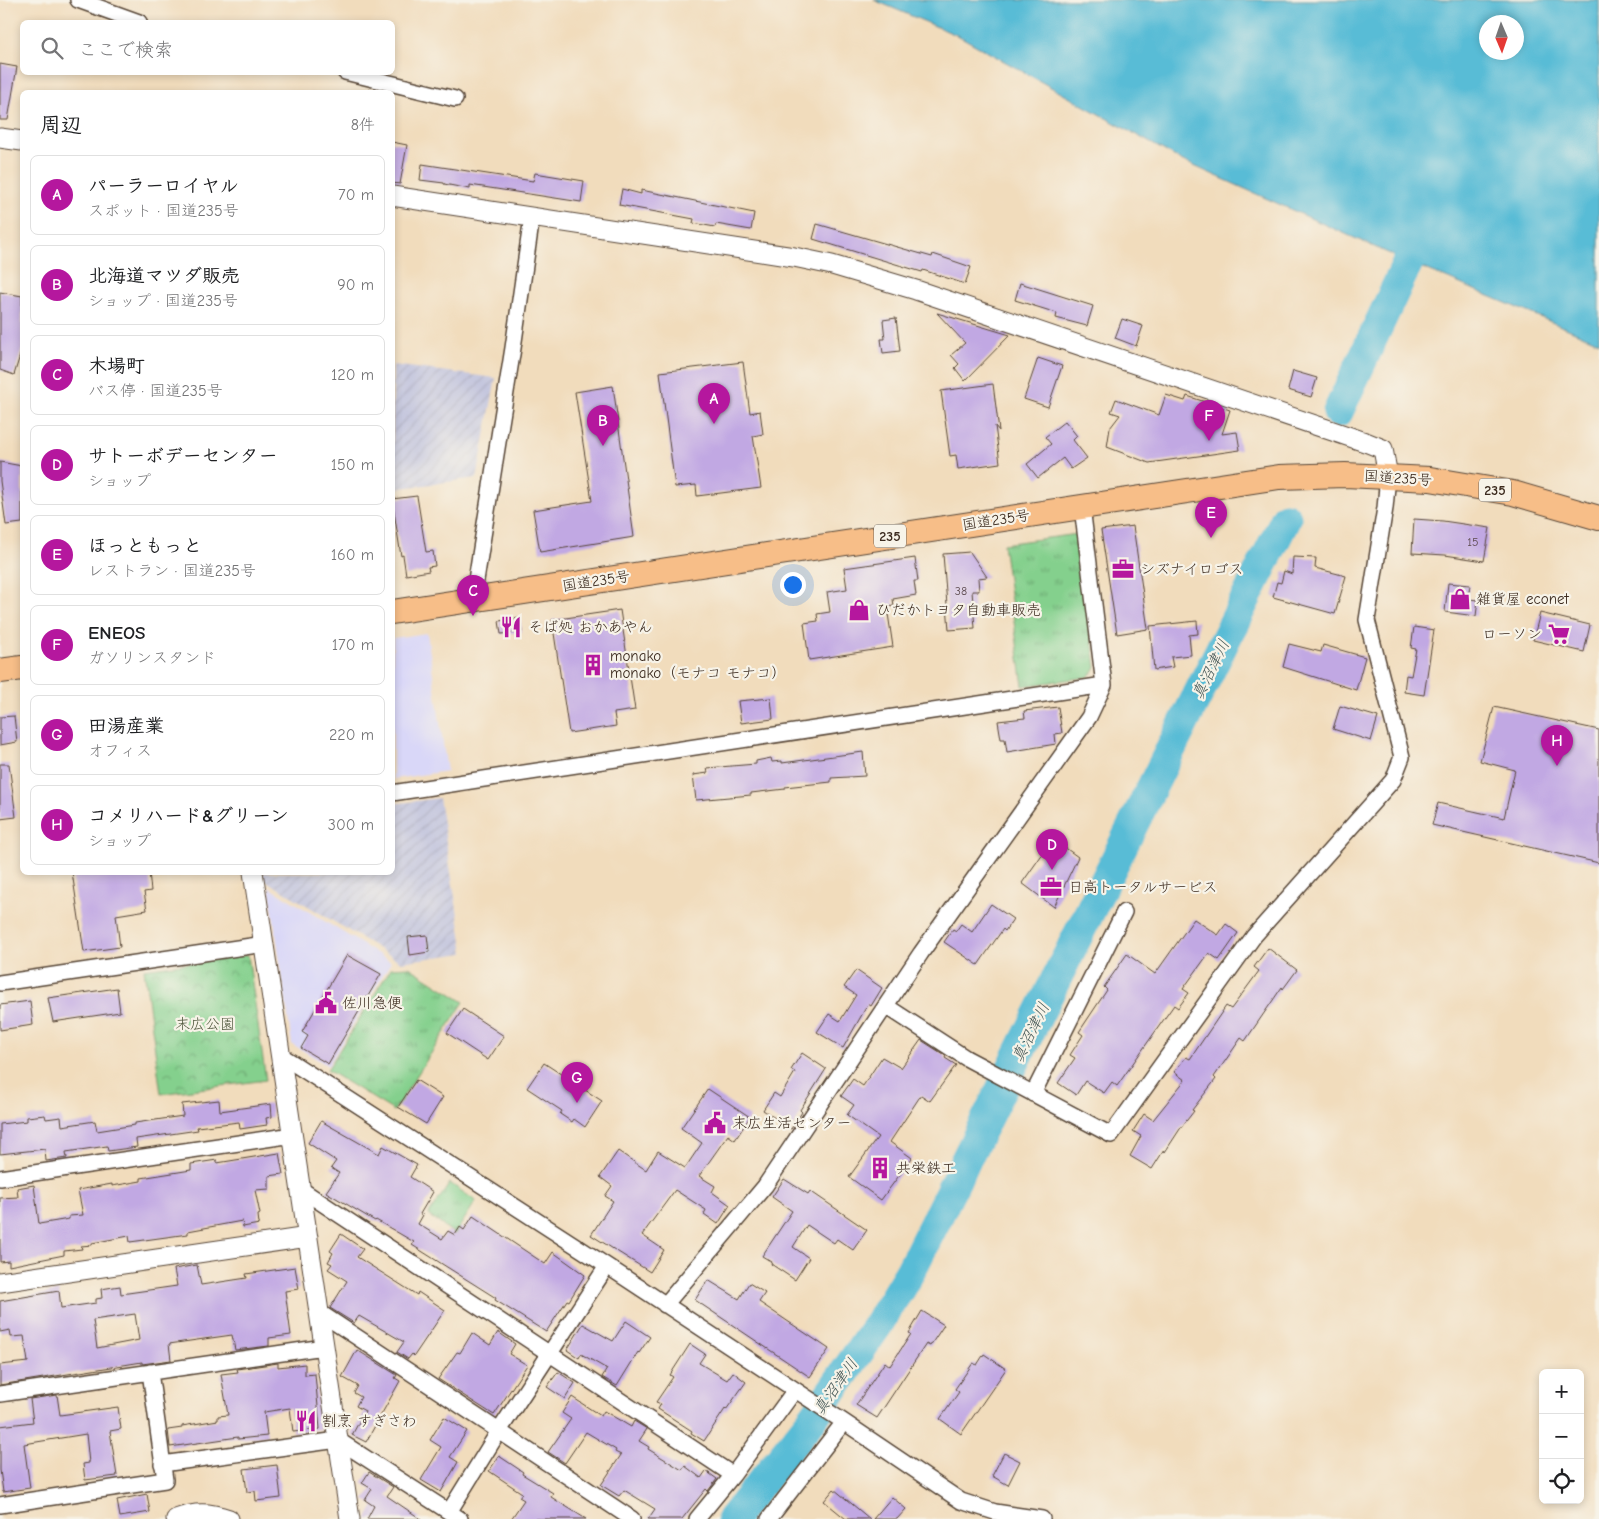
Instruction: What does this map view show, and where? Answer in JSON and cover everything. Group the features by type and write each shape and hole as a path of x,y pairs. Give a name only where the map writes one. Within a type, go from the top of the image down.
{"highway":[{"name":"国道235号","path":"395,612 1278,478 1346,475 1430,479 1513,493 1599,518"},
{"path":"0,671 20,668"}],"street":[{"path":"78,0 133,20"},
{"path":"357,75 455,99"},
{"path":"0,138 20,141"},
{"path":"395,196 794,257 832,265 916,290 1382,448 1388,476 1385,508 1367,620 1402,757 1394,780 1254,936 1111,1135 966,1058 886,1006"},
{"path":"473,599 515,340 532,217"},
{"path":"665,1304 765,1186 921,954 1090,717 1104,685 1082,507"},
{"path":"395,793 1104,685"},
{"path":"253,875 350,1519"},
{"path":"1027,1091 1124,912"},
{"path":"0,983 264,944"},
{"path":"282,1056 665,1304 961,1501 994,1512 1042,1519"},
{"path":"0,1178 293,1135"},
{"path":"302,1190 733,1475"},
{"path":"0,1282 308,1237"},
{"path":"162,1464 338,1440 454,1515 499,1431 607,1266"},
{"path":"319,1312 632,1519"},
{"path":"0,1394 324,1348"},
{"path":"0,1505 164,1480 150,1372"},
{"path":"697,1519 801,1394"},
{"path":"769,1519 844,1422"},
{"path":"176,1519 191,1513 218,1515 229,1519"}],"shaded area":[{"path":"395,365 496,378 477,478 395,489"},
{"path":"427,633 447,771 395,779 395,638"},
{"path":"439,798 464,953 401,962 263,879 263,875 395,875 395,804"},
{"name":"佐川急便","path":"269,887 391,962 328,1066 292,1044"}],"green space":[{"path":"1078,534 1096,668 1088,677 1023,686 1003,544"},
{"name":"末広公園","path":"248,955 266,1080 161,1094 144,969"},
{"path":"409,967 464,1002 394,1111 327,1070 391,968"},
{"path":"450,1183 476,1201 455,1234 428,1215"}],"water":[{"path":"874,0 1599,0 1599,342 1408,262 1183,161 961,37"}],"building":[{"path":"0,64 17,67 8,120 0,120"},
{"path":"395,143 407,145 400,184 395,183"},
{"path":"422,164 533,181 535,173 584,181 581,202 470,185 470,189 420,180"},
{"path":"622,189 641,194 641,190 754,213 751,230 716,224 715,227 693,223 694,219 619,205"},
{"path":"817,224 932,257 933,254 971,267 965,284 923,270 922,272 813,239"},
{"path":"1020,283 1093,306 1087,326 1056,318 1057,313 1015,300"},
{"path":"0,292 20,296 20,356 14,375 0,370"},
{"path":"937,313 1010,335 965,381 955,368 959,364 951,355 965,343"},
{"path":"896,318 900,351 883,353 881,339 885,339 883,320"},
{"path":"1122,319 1143,326 1136,346 1115,338"},
{"path":"1038,358 1062,366 1048,407 1024,399"},
{"path":"743,362 750,413 760,411 763,434 753,436 761,488 697,496 696,485 675,487 660,372"},
{"path":"1293,371 1317,378 1311,397 1288,390"},
{"path":"993,384 999,431 995,426 1000,463 958,469 956,455 950,456 941,391"},
{"path":"613,386 634,537 540,552 533,510 592,501 575,392"},
{"path":"1166,395 1185,401 1187,396 1230,410 1222,434 1237,432 1240,450 1149,463 1107,447 1110,428 1120,415 1111,412 1116,399 1159,415"},
{"path":"1065,421 1077,436 1073,440 1087,458 1071,469 1063,458 1038,478 1027,464 1051,444 1045,437"},
{"path":"0,462 20,466 20,523 6,525 0,481"},
{"path":"417,496 426,552 433,551 435,566 428,567 429,571 406,575 395,518 395,499"},
{"path":"1414,519 1490,528 1484,561 1445,555 1412,553"},
{"name":"シズナイロゴス","path":"1133,526 1148,629 1117,634 1101,530"},
{"path":"970,552 987,577 978,578 979,591 972,591 975,628 949,630 943,554"},
{"path":"1293,557 1316,558 1315,568 1346,576 1335,614 1273,597 1277,582 1281,583 1284,571 1292,574"},
{"name":"ひだかトヨタ自動車販売","path":"915,558 918,581 914,581 916,595 893,599 894,606 887,607 893,647 809,660 804,623 818,621 817,614 830,612 827,592 847,589 844,568"},
{"name":"雑貨屋 econet","path":"1448,583 1470,585 1468,599 1478,600 1476,616 1445,612"},
{"name":"monako monako（モナコ モナコ）","path":"620,610 635,710 614,713 616,726 569,733 552,620"},
{"name":"ローソン","path":"1540,613 1590,625 1584,652 1533,640"},
{"name":"そば処 おかあやん","path":"520,618 522,632 501,634 499,621"},
{"path":"1197,621 1198,634 1189,635 1191,655 1171,657 1173,667 1154,670 1150,626"},
{"path":"1414,627 1434,630 1424,695 1404,692 1406,675 1411,676 1416,649 1411,648"},
{"path":"1289,644 1321,652 1323,645 1365,657 1356,690 1283,667"},
{"path":"771,698 773,719 741,723 738,701"},
{"path":"1340,706 1378,717 1371,741 1333,729"},
{"path":"1058,707 1062,733 1055,734 1056,744 1007,752 1005,739 1001,739 998,721 1025,718 1024,711"},
{"path":"1494,707 1599,730 1599,863 1432,825 1438,803 1504,818 1515,770 1480,761"},
{"path":"14,716 17,742 0,745 0,717"},
{"path":"863,752 865,776 831,778 831,782 785,787 785,789 751,793 751,795 696,800 693,775 708,773 707,768 756,764 756,761 771,758 772,762 782,761 782,763"},
{"path":"0,764 9,764 16,817 0,819"},
{"path":"1053,839 1078,857 1054,907 1022,883"},
{"path":"72,875 149,875 151,891 144,892 147,910 116,915 120,947 84,952"},
{"path":"991,904 1013,919 1005,931 1003,929 978,965 944,942 953,929 956,931 961,924 972,932"},
{"path":"1194,919 1218,935 1226,924 1238,933 1219,960 1209,953 1183,989 1189,993 1178,1008 1174,1005 1117,1086 1112,1082 1104,1093 1085,1081 1076,1095 1058,1083 1075,1058 1070,1055 1083,1035 1079,1032 1107,990 1104,987 1127,954 1155,974"},
{"path":"427,935 429,952 410,955 408,937"},
{"path":"1268,948 1297,970 1283,989 1282,987 1245,1041 1241,1038 1214,1077 1216,1079 1192,1110 1194,1111 1152,1169 1130,1156 1141,1136 1133,1131 1144,1114 1153,1120 1185,1080 1174,1072 1186,1057 1190,1059 1226,1006 1231,1009 1259,971 1254,967"},
{"path":"347,955 381,974 328,1064 301,1048 308,1036 302,1032"},
{"path":"856,970 882,988 871,1006 868,1004 843,1048 817,1032 829,1014 840,1021 856,995 844,987"},
{"path":"117,988 120,1012 53,1022 48,998"},
{"path":"30,1001 33,1025 0,1030 0,1005"},
{"path":"463,1009 504,1036 488,1060 447,1033"},
{"path":"921,1040 946,1056 945,1058 956,1065 930,1101 921,1095 890,1142 912,1158 881,1200 849,1177 878,1137 847,1115 854,1105 841,1096 853,1079 863,1086 882,1057 901,1068"},
{"path":"802,1053 826,1069 800,1110 802,1112 791,1129 763,1110 774,1093 780,1097 795,1072 791,1070"},
{"path":"544,1063 602,1101 585,1127 574,1119 572,1122 560,1114 562,1111 527,1088"},
{"path":"416,1080 443,1097 426,1124 398,1107"},
{"path":"708,1089 750,1117 735,1140 728,1135 699,1176 715,1186 712,1192 730,1205 718,1224 704,1214 706,1210 675,1190 642,1235 664,1250 650,1272 591,1235 613,1201 605,1196 612,1186 600,1177 618,1151 646,1170 658,1151 685,1168 702,1143 681,1128"},
{"path":"219,1100 220,1111 271,1104 272,1117 266,1118 267,1125 240,1129 239,1122 197,1127 198,1130 136,1139 137,1147 108,1151 107,1146 66,1152 67,1158 46,1161 45,1149 0,1154 0,1124 27,1121 27,1117 45,1115 46,1119 61,1117 62,1126 95,1121 97,1131 183,1116 182,1104"},
{"path":"321,1121 379,1154 383,1146 417,1165 410,1177 433,1192 420,1214 423,1215 418,1224 442,1239 448,1231 455,1235 460,1227 464,1230 473,1216 545,1264 553,1252 585,1275 546,1332 412,1245 414,1242 326,1192 339,1173 331,1168 336,1161 308,1143"},
{"path":"279,1153 283,1174 269,1176 269,1189 255,1190 260,1214 258,1215 259,1224 243,1227 242,1221 188,1231 188,1234 130,1242 129,1236 81,1246 82,1249 64,1251 64,1255 9,1266 9,1261 0,1262 0,1198 18,1197 17,1188 34,1185 39,1224 69,1219 69,1216 83,1215 78,1190 141,1181 141,1178 191,1170 191,1164 217,1160 217,1163"},
{"path":"784,1179 808,1194 810,1191 867,1230 853,1250 837,1239 834,1243 807,1225 793,1247 809,1258 795,1280 762,1256 792,1211 772,1197"},
{"path":"341,1234 363,1249 357,1257 417,1295 418,1292 445,1310 414,1356 412,1354 408,1359 397,1352 404,1342 359,1316 354,1323 330,1308 347,1281 328,1269 332,1264 328,1262 333,1253 330,1251"},
{"path":"197,1265 201,1285 247,1278 246,1274 295,1267 299,1289 285,1291 291,1335 269,1338 269,1346 235,1350 232,1335 169,1344 171,1360 142,1364 142,1362 0,1385 0,1365 28,1362 24,1336 11,1337 10,1330 0,1332 0,1301 59,1291 61,1308 96,1303 96,1299 102,1298 101,1289 120,1286 121,1294 177,1286 174,1269","holes":["135,1314 139,1340 97,1348 93,1320"]},
{"path":"708,1280 739,1299 749,1283 765,1293 759,1302 829,1349 810,1377 695,1300"},
{"path":"922,1311 944,1325 930,1346 926,1344 877,1418 856,1405 885,1362 890,1366 911,1334 909,1333"},
{"path":"626,1321 650,1337 638,1352 617,1386 602,1377 607,1369 581,1354 579,1358 567,1350 583,1324 613,1341"},
{"path":"498,1332 515,1344 509,1354 527,1365 494,1415 438,1379 457,1352 460,1353 472,1333 490,1345"},
{"path":"690,1344 705,1354 699,1363 727,1380 733,1372 746,1382 704,1441 658,1409 661,1404 656,1402 673,1377 670,1375"},
{"path":"357,1350 397,1375 395,1378 400,1381 366,1442 352,1435 365,1411 356,1406 361,1397 354,1393 358,1386 342,1377"},
{"path":"984,1354 1006,1369 961,1434 940,1419 959,1392 955,1389 973,1363 977,1365"},
{"path":"278,1363 278,1367 305,1364 305,1375 315,1374 320,1429 293,1432 290,1408 264,1412 267,1436 238,1439 238,1437 170,1447 168,1430 218,1420 218,1416 228,1415 221,1374 238,1372 237,1369"},
{"path":"558,1372 575,1383 565,1399 547,1387"},
{"path":"57,1395 60,1415 118,1407 121,1429 110,1431 117,1476 85,1480 83,1464 89,1463 86,1434 24,1444 30,1488 3,1492 0,1470 0,1426 33,1422 30,1399"},
{"path":"572,1397 601,1416 604,1411 631,1427 634,1421 647,1429 639,1441 649,1447 648,1449 682,1470 685,1466 701,1478 706,1471 717,1479 708,1491 706,1489 682,1519 648,1519 655,1509 624,1490 619,1496 601,1485 621,1455 615,1452 616,1450 586,1432 565,1463 548,1452 571,1419 562,1413"},
{"path":"444,1417 467,1431 450,1457 458,1462 441,1492 421,1480 441,1447 430,1440"},
{"path":"1004,1453 1020,1461 1008,1485 992,1476"},
{"path":"499,1456 523,1472 522,1474 553,1493 551,1497 586,1519 511,1519 524,1500 519,1497 522,1493 489,1471"},
{"path":"277,1465 281,1498 256,1501 255,1491 247,1492 244,1469"},
{"path":"369,1472 393,1487 387,1496 421,1519 367,1519 374,1506 365,1500 372,1489 362,1483"},
{"path":"834,1489 870,1519 846,1519 824,1501"},
{"path":"147,1494 150,1512 120,1517 117,1500"},
{"path":"892,1497 906,1509 897,1519 873,1519"}],"waterway":[{"name":"真沼津川","path":"1338,412 1408,262"},
{"name":"真沼津川","path":"732,1519 813,1418 877,1326 911,1270 1286,518"}],"place":[{"name":"パーラーロイヤル","path":"714,424"},
{"name":"ENEOS","path":"1209,441"},
{"name":"北海道マツダ販売","path":"603,446"},
{"name":"ほっともっと","path":"1211,538"},
{"name":"シズナイロゴス","path":"1123,569"},
{"name":"雑貨屋 econet","path":"1460,599"},
{"name":"ひだかトヨタ自動車販売","path":"859,610"},
{"name":"木場町","path":"473,616"},
{"name":"そば処 おかあやん","path":"511,627"},
{"name":"ローソン","path":"1559,634"},
{"name":"monako monako（モナコ モナコ）","path":"593,665"},
{"name":"コメリハード&グリーン","path":"1557,766"},
{"name":"サトーボデーセンター","path":"1052,870"},
{"name":"日高トータルサービス","path":"1051,887"},
{"name":"佐川急便","path":"326,1003"},
{"name":"田湯産業","path":"577,1103"},
{"name":"末広生活センター","path":"715,1123"},
{"name":"共栄鉄工","path":"880,1168"},
{"name":"割烹 すぎさわ","path":"306,1421"}]}
